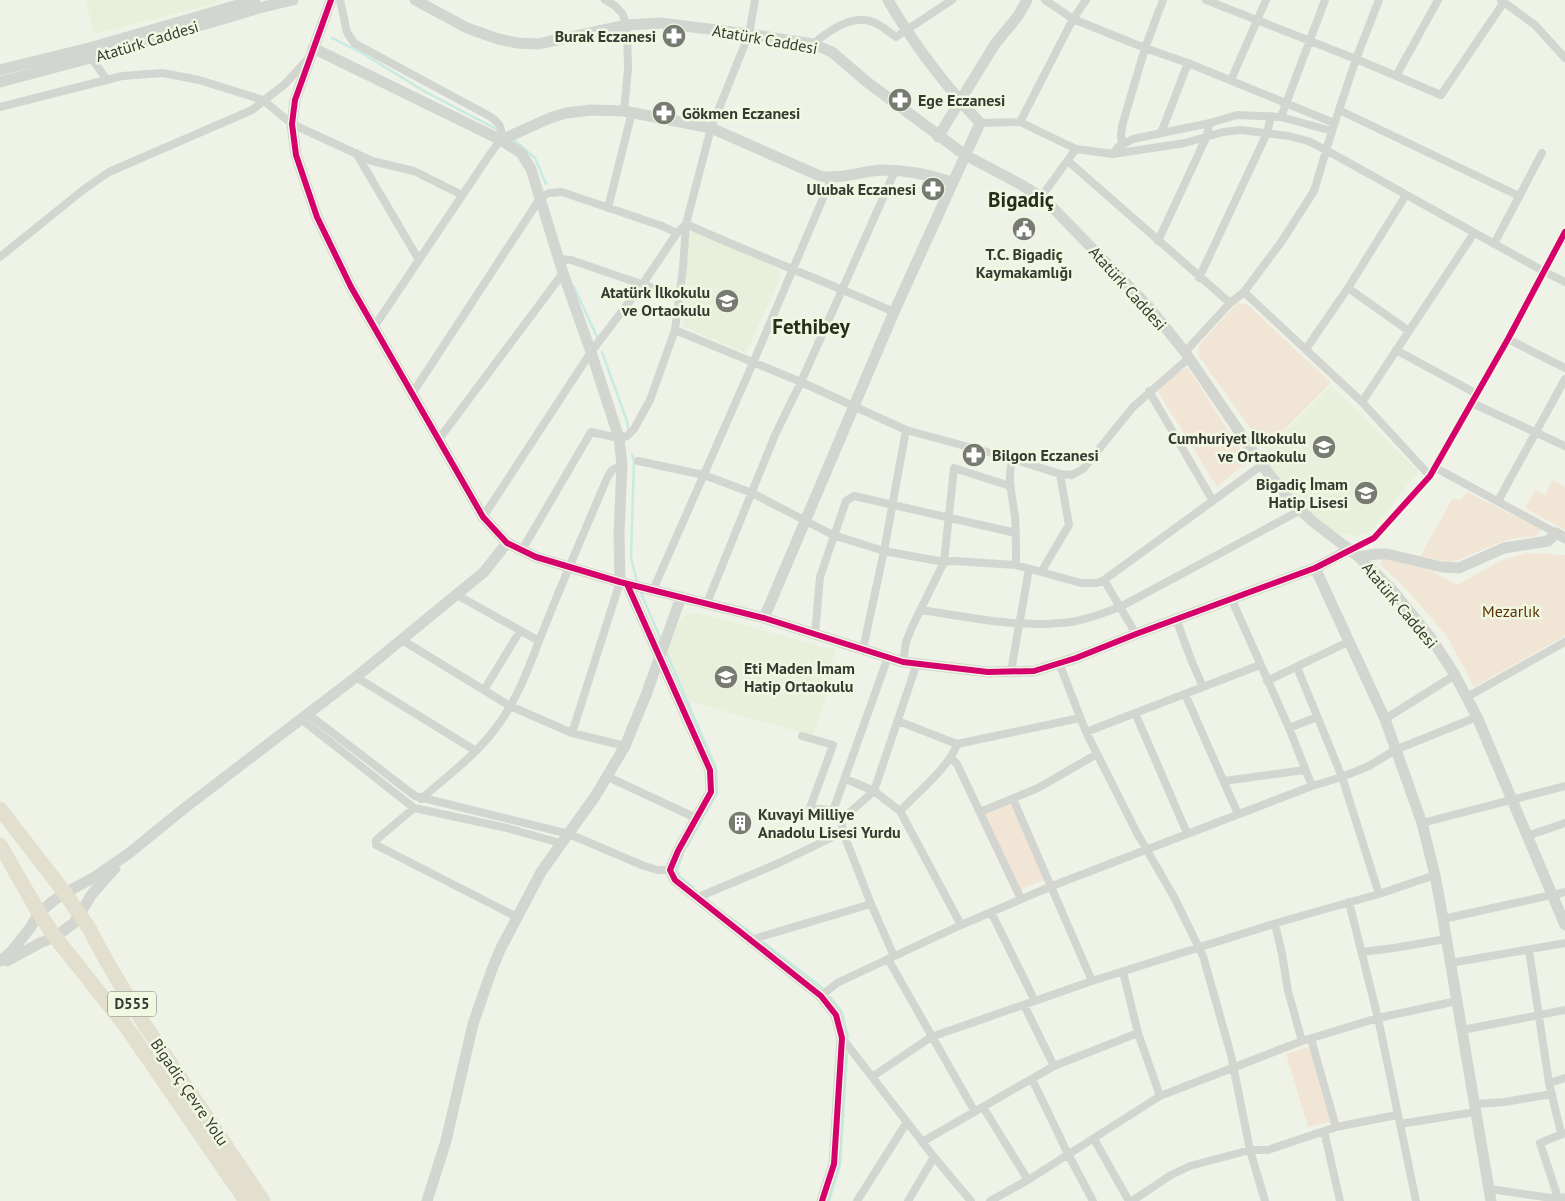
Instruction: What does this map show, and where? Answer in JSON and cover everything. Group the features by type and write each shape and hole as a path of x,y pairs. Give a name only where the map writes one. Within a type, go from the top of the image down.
{"highway":[{"name":"Bigadiç Çevre Yolu","path":"0,809 79,914 146,1027 262,1201"},
{"name":"Bigadiç Çevre Yolu","path":"0,845 55,937 130,1033 246,1201"}],"street":[{"name":"Atatürk Caddesi","path":"0,82 257,3 293,0"},
{"path":"322,0 326,17"},
{"path":"331,0 295,100 292,124 296,155 317,217 351,286 483,517 507,543 536,557 623,583 764,618 903,662 988,672 1034,671 1076,658 1231,598 1355,553 1374,538 1436,468 1508,340 1565,232"},
{"path":"340,0 347,32 354,43 473,109 491,117 500,127 501,140"},
{"path":"605,0 622,13 627,25 628,69 628,112 608,208"},
{"path":"522,550 591,432 619,438 631,433 650,400 676,330 686,224 711,128 749,34 755,0"},
{"path":"888,0 905,30 960,102 980,124"},
{"path":"813,44 827,32 847,23 864,20 878,24 896,37 952,0"},
{"path":"938,137 995,44 1018,16 1027,0"},
{"path":"1045,0 1073,19 1334,122"},
{"path":"1020,122 1073,19 1086,0"},
{"path":"1122,144 1122,126 1145,48 1163,0"},
{"path":"1206,0 1356,59 1441,95 1502,1 1535,25 1564,56"},
{"path":"1229,9 1232,0"},
{"path":"1230,80 1266,0"},
{"path":"1281,117 1288,104 1325,0"},
{"path":"676,330 801,382 906,430 1013,459 1060,474 1072,475 1083,469 1132,407 1186,355 1230,303 1244,292 1282,241 1314,191 1334,122 1379,0"},
{"path":"1396,76 1438,0"},
{"name":"Atatürk Caddesi","path":"422,2 467,28 498,40 518,43 538,44 627,25 660,23 813,44 832,52 867,82 965,156 1041,197 1148,306 1186,355 1262,465 1288,498 1312,521 1355,553 1393,591 1431,638 1455,675 1477,717 1565,925"},
{"path":"312,52 501,140 521,153 531,169 563,273 619,438 622,465 619,533 623,583 710,770 711,792 678,851 670,870 675,880 696,898 821,996 836,1015 842,1038 834,1164 822,1201"},
{"path":"0,257 83,190 109,172 252,110 285,84 312,52"},
{"name":"Atatürk Caddesi","path":"0,70 88,54"},
{"path":"88,54 107,80"},
{"path":"1161,133 1188,63"},
{"path":"0,107 122,76 163,73 199,80 263,100 292,124 372,161 414,171 462,195"},
{"path":"374,327 501,140 550,118 566,113 592,110 628,112 711,128 814,174 832,177 882,170 935,176 952,182"},
{"path":"1339,110 1519,196"},
{"path":"1113,154 1122,144 1133,139 1210,123 1237,115 1281,117 1332,131"},
{"path":"1199,278 1267,132 1271,116"},
{"path":"980,124 1020,122 1076,149 1113,154 1185,143 1223,132 1241,130 1267,132 1299,138 1326,150 1565,282"},
{"path":"1158,241 1206,138 1210,123"},
{"path":"764,618 894,312 980,124"},
{"path":"1041,197 1076,149"},
{"path":"356,153 419,260"},
{"path":"1494,244 1542,153"},
{"path":"1068,161 1199,278 1230,303"},
{"path":"707,603 775,435 801,382 894,171"},
{"path":"653,590 832,177"},
{"path":"412,394 541,198 549,193 562,192 662,226 677,233"},
{"path":"1306,349 1348,288 1406,195"},
{"path":"483,517 591,352 642,284 677,233 686,224"},
{"path":"686,224 894,312"},
{"path":"1362,402 1474,233"},
{"path":"560,259 571,260 679,298"},
{"path":"439,440 563,273"},
{"path":"1348,288 1409,331"},
{"path":"1244,292 1362,402 1430,476"},
{"path":"1508,340 1565,368"},
{"path":"1396,350 1477,394"},
{"path":"1498,501 1565,379"},
{"path":"1149,391 1213,500"},
{"path":"1472,403 1565,446"},
{"path":"863,649 884,550 906,430"},
{"path":"1013,459 1010,486 1016,533 1016,565"},
{"path":"638,461 704,475 752,493 833,535 884,550 944,562 1016,565 1081,583 1096,583 1104,580 1262,465"},
{"path":"421,799 476,751 496,728 510,706 526,674 568,567 608,476 612,470 622,465"},
{"path":"903,662 906,642 944,562 954,468 1010,486"},
{"path":"1436,468 1561,536"},
{"path":"1041,572 1069,525 1060,474"},
{"path":"815,634 820,577 833,535 846,501 849,498 854,496 1016,533"},
{"path":"921,610 1018,624 1061,623 1090,617 1120,607 1301,510"},
{"path":"1355,553 1387,554 1442,567 1458,568 1504,548 1548,541 1561,536"},
{"path":"0,961 11,952 26,934 39,913 64,893 93,878 128,854 356,677 484,572 507,543"},
{"path":"1315,568 1384,719 1422,823 1435,875 1443,919 1489,1198 1561,1199 1540,1143 1563,1133 1549,1083 1528,950"},
{"path":"1011,672 1029,569"},
{"path":"1104,580 1136,634"},
{"path":"572,733 623,583"},
{"path":"457,595 539,641"},
{"path":"427,1201 446,1141 473,1024 500,950 541,872 608,777 626,746 681,597"},
{"path":"1231,598 1266,681 1289,728 1312,786"},
{"path":"1176,619 1203,687"},
{"path":"484,690 520,631"},
{"path":"402,640 510,706 572,733 626,746"},
{"path":"1266,681 1348,642"},
{"path":"1467,696 1565,642"},
{"path":"833,811 888,657"},
{"path":"841,820 874,791 917,663"},
{"path":"1059,663 1086,732 1137,833 1147,848 1200,948 1231,1055 1250,1150 1265,1201"},
{"path":"1086,732 1260,665"},
{"path":"1297,667 1342,777 1379,894"},
{"path":"1384,719 1455,675"},
{"path":"356,677 476,751"},
{"path":"1185,694 1238,814"},
{"path":"1134,713 1187,833"},
{"path":"1289,728 1317,716"},
{"path":"304,717 408,792 421,799 568,834 644,866 658,870 670,870"},
{"path":"304,717 414,808 507,828 560,843"},
{"path":"821,996 837,983 1021,899 1147,848 1312,786 1342,777 1369,766 1395,750 1477,717"},
{"path":"898,720 957,744 1080,718"},
{"path":"802,736 834,745 810,808 833,811 841,820 843,832 891,958 931,1036 975,1112"},
{"path":"900,811 951,758 957,744"},
{"path":"980,812 1038,788 1097,754"},
{"path":"951,758 957,764 1021,899"},
{"path":"1224,781 1305,770"},
{"path":"608,777 696,818"},
{"path":"846,779 874,791 900,811 961,925"},
{"path":"1422,823 1565,786"},
{"path":"1013,799 1092,982"},
{"path":"414,808 377,838 376,845 517,917"},
{"path":"1527,836 1565,823"},
{"path":"696,898 779,863 843,832"},
{"path":"0,966 40,942 55,937 74,923 92,894 128,854"},
{"path":"872,1077 931,1036 1123,972 1275,924 1379,894 1435,875"},
{"path":"1443,919 1565,892"},
{"path":"1349,902 1378,1018 1416,1201"},
{"path":"750,940 871,904"},
{"path":"991,912 1035,1001"},
{"path":"1275,924 1288,991 1302,1041"},
{"path":"1362,952 1446,938"},
{"path":"1451,964 1565,943"},
{"path":"1123,972 1138,1033 1160,1096"},
{"path":"990,1201 1028,1180 1160,1096 1302,1041 1378,1018 1457,1001"},
{"path":"1024,1005 1054,1066"},
{"path":"1462,1030 1565,1010"},
{"path":"922,1142 1054,1066 1138,1033"},
{"path":"842,1038 934,1158 971,1201"},
{"path":"1311,1039 1336,1127"},
{"path":"1549,1083 1565,1078"},
{"path":"1032,1079 1093,1201"},
{"path":"1400,1124 1552,1094"},
{"path":"983,1107 1028,1180"},
{"path":"1094,1139 1130,1201 1182,1169 1250,1150 1268,1150 1336,1127 1397,1115"},
{"path":"857,1201 907,1122"},
{"path":"1324,1131 1340,1201"},
{"path":"908,1201 934,1158"}],"shaded area":[{"path":"86,0 216,0 217,3 94,34"},
{"name":"Atatürk İlkokulu ve Ortaokulu","path":"694,230 779,269 781,276 746,353 686,328 683,325 689,235"},
{"name":"Cumhuriyet İlkokulu ve Ortaokulu","path":"1331,386 1418,471 1373,529 1365,534 1353,536 1334,532 1310,515 1269,468 1262,455"},
{"name":"Eti Maden İmam Hatip Ortaokulu","path":"699,613 836,650 827,676 833,679 813,736 689,701 666,653 681,618 688,614"}],"green space":[{"path":"1237,303 1247,304 1331,383 1265,449 1198,355 1199,345"},
{"path":"1188,368 1248,461 1217,487 1158,392 1171,377 1179,371"},
{"path":"1553,480 1565,487 1565,530 1525,508 1535,490 1545,495"},
{"path":"1467,492 1541,529 1536,536 1512,539 1451,562 1420,556 1453,498 1460,500"},
{"name":"Mezarlık","path":"1528,553 1565,555 1565,636 1474,687 1448,638 1410,593 1380,564 1384,558 1432,571 1457,585 1502,560"},
{"path":"1011,803 1044,880 1020,890 985,813"},
{"path":"1310,1046 1331,1122 1308,1127 1286,1054"}],"waterway":[{"path":"332,38 362,53 424,91 500,131"},
{"path":"514,140 535,158 546,184"},
{"path":"574,287 598,339"},
{"path":"602,352 627,421 629,433"},
{"path":"632,454 634,460 631,557 637,582"},
{"path":"641,593 661,640"},
{"path":"666,652 716,768 717,793 683,853 677,870 680,877 693,887"},
{"path":"731,918 752,934"},
{"path":"763,942 825,990"},
{"path":"830,997 842,1012 848,1037"},
{"path":"829,1201 840,1165 847,1054"}],"cycle path":[{"path":"331,0 295,100 292,124 296,155 317,217 351,287 483,517 507,543 536,557 620,582 764,618 903,662 988,672 1034,671 1076,658 1315,568 1374,538 1430,476 1508,339 1565,232"},
{"path":"627,584 710,770 711,792 678,851 670,870 675,880 821,996 836,1015 842,1038 834,1164 822,1201"}],"place":[{"name":"Burak Eczanesi","path":"674,36"},
{"name":"Ege Eczanesi","path":"900,100"},
{"name":"Gökmen Eczanesi","path":"664,113"},
{"name":"Ulubak Eczanesi","path":"933,189"},
{"name":"T.C. Bigadiç Kaymakamlığı","path":"1024,229"},
{"name":"Atatürk İlkokulu ve Ortaokulu","path":"727,301"},
{"name":"Cumhuriyet İlkokulu ve Ortaokulu","path":"1324,447"},
{"name":"Bilgon Eczanesi","path":"974,455"},
{"name":"Bigadiç İmam Hatip Lisesi","path":"1366,493"},
{"name":"Eti Maden İmam Hatip Ortaokulu","path":"726,677"},
{"name":"Kuvayi Milliye Anadolu Lisesi Yurdu","path":"740,823"}],"district":[{"name":"Bigadiç","path":"1021,200"},
{"name":"Fethibey","path":"811,327"}]}
